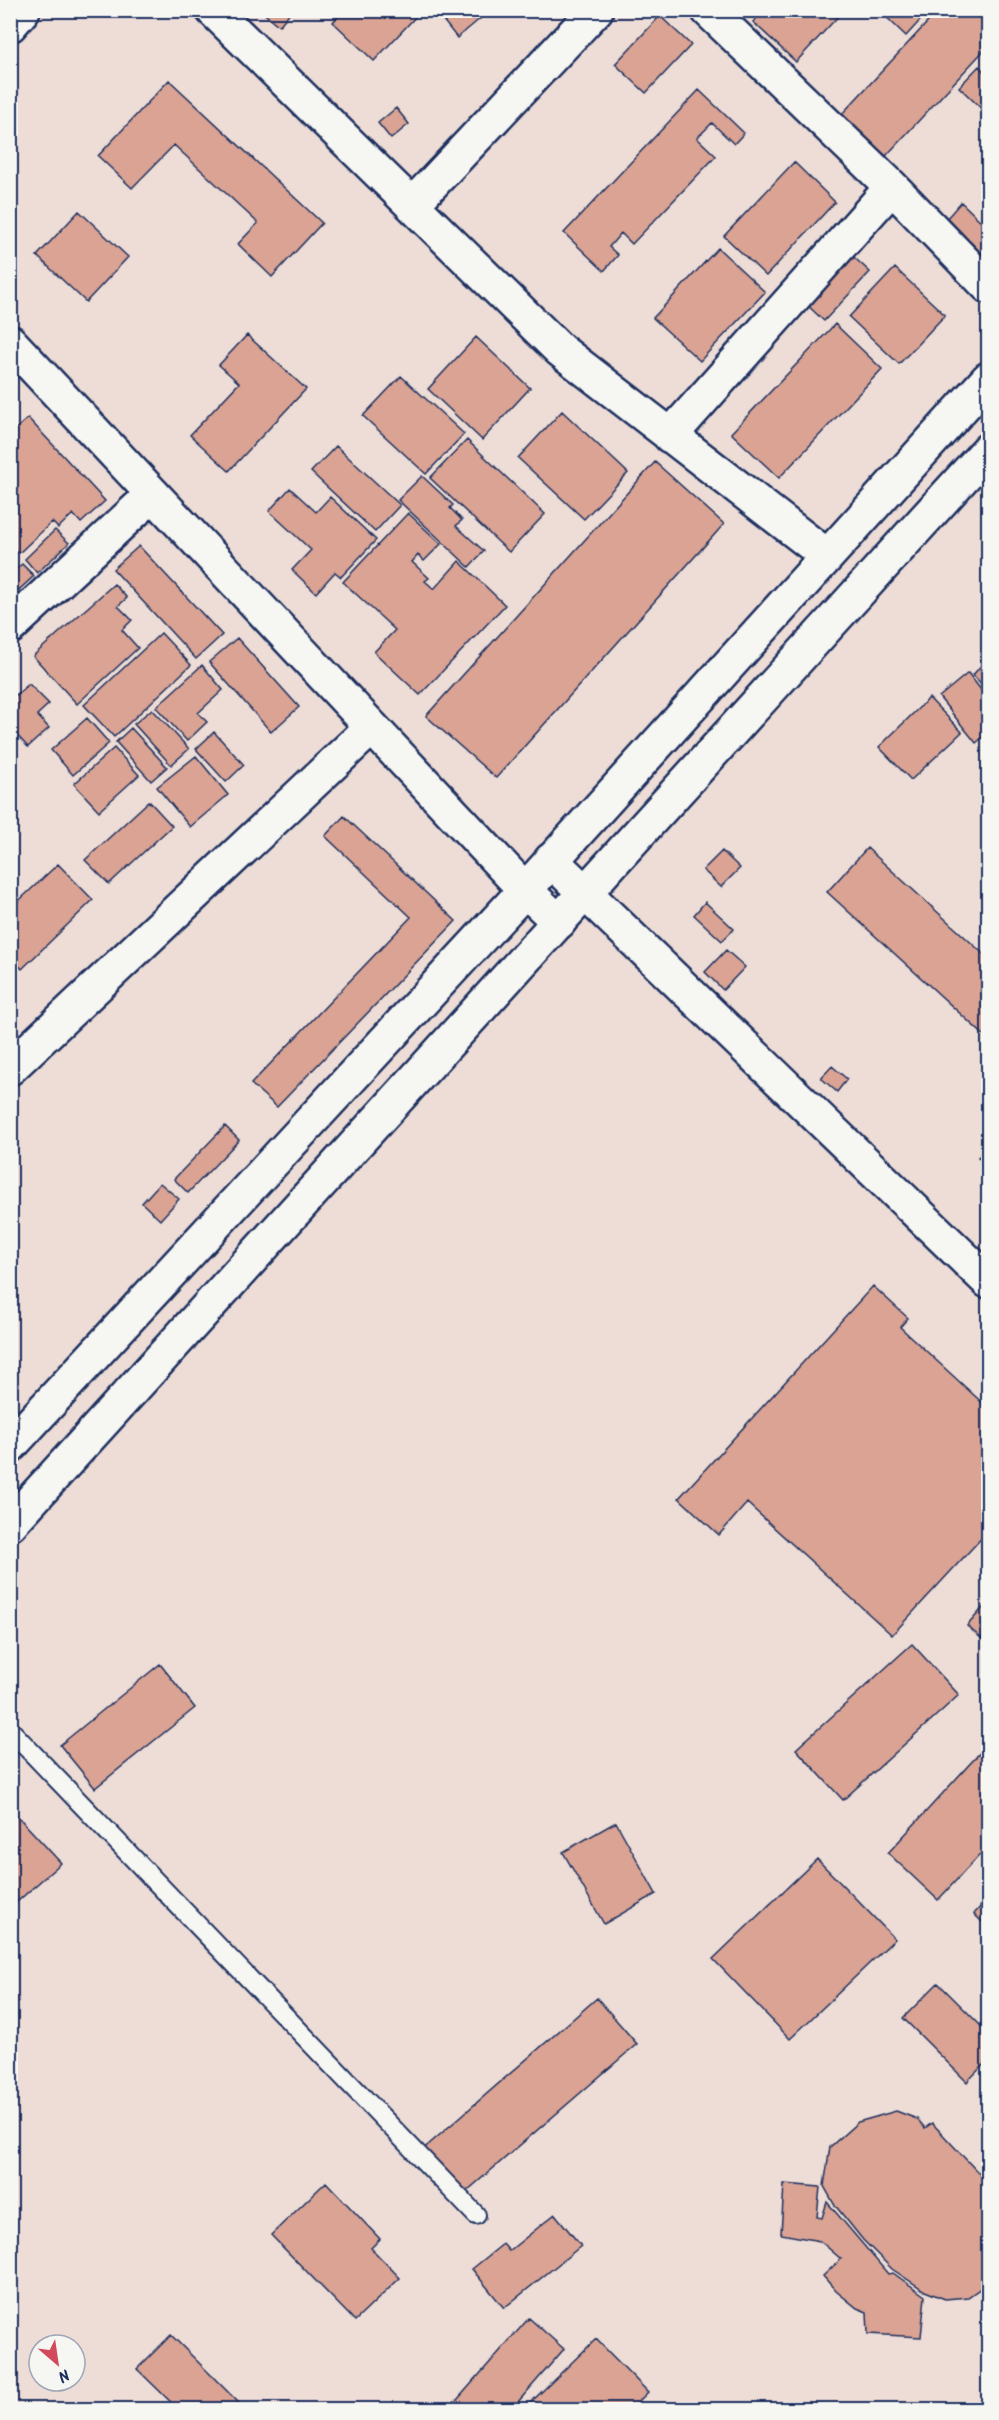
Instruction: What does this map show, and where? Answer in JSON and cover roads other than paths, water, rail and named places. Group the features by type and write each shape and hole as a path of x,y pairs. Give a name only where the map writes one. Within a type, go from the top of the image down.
{"street":[{"path":"10,25 24,10"},
{"path":"213,10 560,351 827,556"},
{"path":"412,205 596,10"},
{"path":"708,10 892,187 988,286"},
{"path":"670,436 892,187"},
{"path":"10,342 525,890 559,922"},
{"path":"10,1446 525,890 988,379"},
{"path":"10,1524 988,450"},
{"path":"10,627 153,494"},
{"path":"10,1068 372,727"},
{"path":"551,860 988,1281"}],"lane":[{"path":"10,1730 476,2215"}]}
